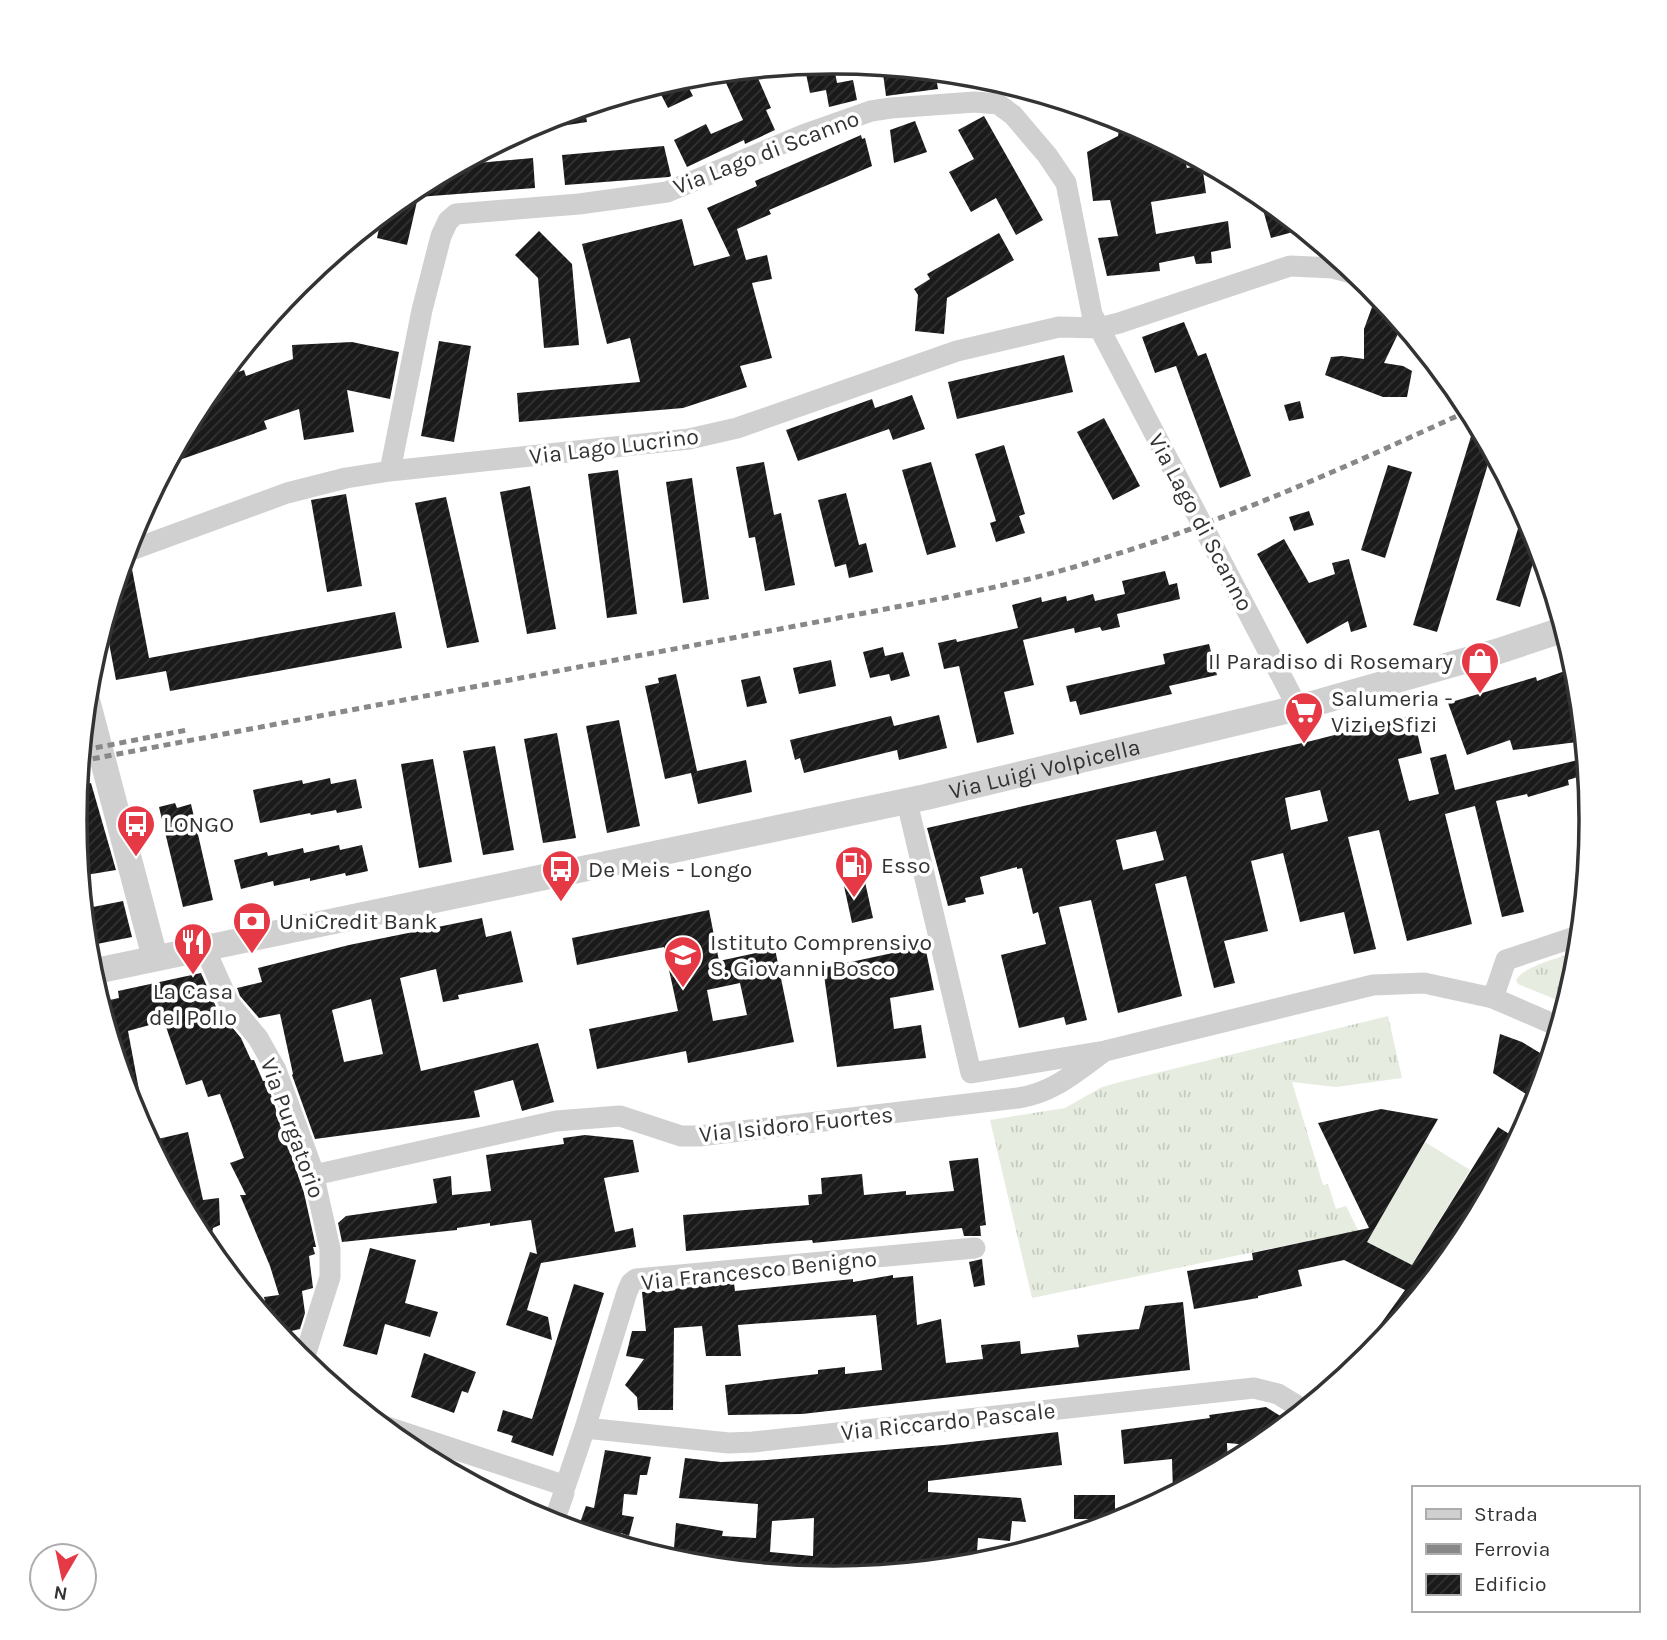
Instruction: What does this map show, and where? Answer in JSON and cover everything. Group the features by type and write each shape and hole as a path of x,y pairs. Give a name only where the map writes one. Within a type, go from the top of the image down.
{"street":[{"name":"Via Lago di Scanno","path":"390,471 422,310 440,236 448,221 456,214 579,204 667,192 803,135 871,111 989,102 998,104 1013,115 1055,164 1066,183 1092,314 1298,708"},
{"name":"Via Lago Lucrino","path":"139,547 315,484 390,471 689,439 746,425 957,351 1059,327 1099,328 1142,317 1275,270 1330,263"},
{"name":"Via Luigi Volpicella","path":"102,970 907,802 1298,708 1499,651 1556,632"},
{"path":"93,723 155,958"},
{"name":"Via Isidoro Fuortes","path":"907,802 971,1073 1105,1051 1373,985 1424,983 1493,998 1552,1023"},
{"path":"1493,998 1506,960 1570,939"},
{"name":"Via Purgatorio","path":"205,949 229,1003 258,1038 276,1070 314,1175 330,1249 330,1277 307,1349"},
{"name":"Via Isidoro Fuortes","path":"314,1175 556,1121 620,1116 681,1136 699,1136 1038,1095 1054,1088 1105,1051"},
{"name":"Via Francesco Benigno","path":"557,1513 586,1428 627,1292 636,1279 975,1248"},
{"name":"Via Riccardo Pascale","path":"586,1428 729,1443 1254,1388 1278,1394 1296,1405"},
{"path":"411,1435 565,1487"}],"green space":[{"path":"1568,955 1558,1000 1518,984 1516,980 1527,970"},
{"path":"1388,1016 1402,1078 1336,1087 1292,1082 1323,1185 1328,1184 1336,1209 1346,1206 1360,1234 1359,1238 1346,1233 1032,1298 990,1120 1065,1108 1102,1087"},
{"path":"1425,1142 1470,1170 1412,1265 1366,1241"}],"building":[{"path":"835,74 837,83 853,80 857,100 829,107 826,90 810,93 806,75"},
{"path":"883,75 937,81 938,89 886,96"},
{"path":"758,78 771,108 766,110 775,130 745,144 744,140 687,167 674,140 706,124 711,134 743,120 725,82"},
{"path":"689,88 693,96 668,108 661,94"},
{"path":"586,116 587,122 557,127"},
{"path":"984,116 1043,220 1016,235 996,198 971,212 949,172 974,159 958,130"},
{"path":"915,121 927,152 894,163 890,130"},
{"path":"1119,130 1185,162 1187,168 1194,167 1203,172 1206,193 1151,202 1156,234 1228,221 1231,248 1211,252 1212,263 1196,264 1194,256 1159,263 1160,271 1107,276 1098,238 1118,236 1110,200 1093,201 1087,152 1118,136"},
{"path":"861,135 862,139 865,138 872,166 769,210 771,214 737,229 746,260 767,255 772,279 752,283 772,358 740,366 747,387 683,408 519,422 517,393 640,382 630,338 607,344 582,244 682,219 694,266 730,256 707,208 757,186 755,181"},
{"path":"664,146 671,176 669,177 565,185 562,155"},
{"path":"533,158 535,188 423,197 460,174 480,163"},
{"path":"417,200 407,245 377,238 379,228"},
{"path":"1263,210 1293,232 1271,238"},
{"path":"539,231 572,264 579,345 544,348 538,278 515,255"},
{"path":"999,233 1014,260 947,298 944,334 915,331 918,295 914,289 930,279 927,274"},
{"path":"1372,307 1376,308 1398,332 1384,363 1403,366 1412,371 1407,397 1383,397 1325,375 1331,357 1364,359 1364,329"},
{"path":"1184,322 1198,356 1206,353 1251,476 1220,488 1176,366 1155,373 1142,337"},
{"path":"439,341 471,346 454,442 421,436"},
{"path":"352,342 399,352 390,399 347,390 354,432 304,440 299,409 264,421 267,429 180,460 236,373 244,370 246,376 293,359 292,345"},
{"path":"1064,355 1073,392 957,419 948,382"},
{"path":"912,395 925,429 893,440 889,429 798,461 786,430 872,399 875,408"},
{"path":"1300,401 1304,418 1289,421 1284,405"},
{"path":"1104,418 1140,486 1113,500 1077,432"},
{"path":"1472,434 1488,463 1437,632 1413,625"},
{"path":"1004,445 1025,514 1019,516 1025,533 996,542 990,523 996,521 975,454"},
{"path":"764,462 774,515 781,513 795,585 765,591 755,537 749,538 736,467"},
{"path":"931,462 956,547 927,555 902,470"},
{"path":"1388,465 1412,472 1385,558 1361,550"},
{"path":"618,470 637,614 607,618 588,474"},
{"path":"692,478 709,599 683,603 666,482"},
{"path":"530,486 556,629 527,634 500,492"},
{"path":"846,493 859,545 866,543 873,572 849,578 846,564 835,567 818,500"},
{"path":"346,494 362,586 327,592 311,500"},
{"path":"446,497 479,642 447,648 415,503"},
{"path":"1309,511 1314,525 1294,531 1289,517"},
{"path":"1519,525 1533,562 1520,607 1496,600"},
{"path":"1284,539 1309,583 1335,574 1332,563 1349,559 1367,627 1351,632 1348,621 1307,644 1257,554"},
{"path":"131,569 149,658 395,612 402,648 170,691 166,671 116,680 109,641"},
{"path":"1165,571 1169,585 1177,583 1180,599 1117,614 1120,627 1102,631 1100,627 1075,633 1074,628 1023,640 1034,685 1004,692 1014,734 977,743 959,666 944,669 938,643 956,639 957,642 1018,628 1012,605 1041,597 1042,602 1066,596 1067,601 1093,594 1095,601 1125,594 1122,581"},
{"path":"1209,644 1217,675 1169,686 1172,694 1080,715 1076,701 1070,702 1066,686 1165,664 1163,654"},
{"path":"883,647 885,656 903,652 910,676 891,681 889,674 870,678 863,652"},
{"path":"831,660 836,686 799,694 793,668"},
{"path":"1565,671 1576,742 1513,750 1510,740 1467,755 1448,703 1536,677 1537,681"},
{"path":"676,674 697,771 746,760 752,792 698,804 691,773 665,779 645,686 659,683 658,678"},
{"path":"760,676 767,703 747,707 741,680"},
{"path":"939,715 947,748 899,760 897,750 804,773 800,758 795,760 790,740 891,716 894,726"},
{"path":"1413,715 1422,753 1398,759 1409,801 1439,794 1430,758 1446,754 1455,790 1577,760 1578,777 1568,780 1569,785 1528,797 1527,794 1496,801 1524,912 1502,917 1475,806 1445,814 1472,924 1407,941 1379,830 1348,837 1376,949 1354,954 1344,912 1300,922 1283,853 1251,861 1268,931 1224,941 1235,983 1214,988 1186,876 1155,884 1182,996 1118,1013 1091,900 1059,907 1087,1020 1066,1025 1064,1017 1019,1028 1001,955 1046,944 1038,912 1033,914 1022,868 980,877 984,894 965,898 966,902 948,906 927,828 1311,741","holes":["1320,790 1328,821 1291,830 1285,798","1156,831 1164,860 1123,870 1116,840"]},
{"path":"619,720 640,826 607,833 586,726"},
{"path":"557,733 576,838 543,843 524,739"},
{"path":"495,746 514,850 483,855 463,751"},
{"path":"433,759 452,862 419,868 401,764"},
{"path":"330,778 331,784 356,779 362,808 337,813 336,810 311,815 310,813 260,823 253,790 302,780 303,784"},
{"path":"91,783 116,870 89,874 87,820 88,784"},
{"path":"175,803 177,808 191,804 213,900 183,907 159,807"},
{"path":"339,845 340,850 362,845 368,871 310,881 310,878 274,886 273,881 241,889 234,860 267,852 268,856 303,848 304,853"},
{"path":"865,882 873,918 852,923 844,886"},
{"path":"123,901 132,937 97,944 92,907"},
{"path":"709,910 719,961 775,949 794,1042 688,1063 686,1051 597,1069 589,1029 678,1011 664,947 577,965 572,938","holes":["740,983 747,1015 713,1021 707,990"]},
{"path":"482,918 486,937 511,931 523,982 458,995 459,999 443,1002 436,969 400,978 421,1071 538,1043 554,1102 522,1111 513,1080 474,1091 480,1117 315,1139 292,1075 280,1014 259,1018 240,996 237,988 262,982 258,968 349,945","holes":["371,999 383,1054 344,1062 332,1010"]},
{"path":"925,946 934,990 890,998 894,1029 921,1025 926,1058 837,1067 823,968"},
{"path":"201,973 217,1009 241,1038 263,1081 266,1080 304,1193 316,1247 313,1247 315,1254 309,1256 313,1288 302,1291 305,1313 300,1329 290,1331 266,1304 264,1297 279,1295 270,1266 240,1195 246,1195 230,1163 244,1158 220,1094 208,1097 202,1080 186,1085 164,1021 128,1031 138,1090 109,1000 119,998 118,991"},
{"path":"1500,1034 1522,1042 1542,1054 1527,1095 1493,1073"},
{"path":"1381,1109 1438,1119 1367,1242 1412,1265 1498,1127 1510,1134 1480,1193 1454,1235 1426,1274 1378,1330 1405,1290 1344,1260 1298,1270 1302,1286 1258,1298 1194,1309 1187,1271 1253,1260 1252,1253 1369,1228 1318,1123"},
{"path":"188,1132 203,1200 219,1198 220,1225 213,1228 212,1233 187,1193 159,1139"},
{"path":"585,1135 633,1140 639,1172 604,1178 615,1232 633,1228 636,1247 541,1263 527,1310 548,1317 552,1340 506,1325 530,1252 537,1254 531,1220 342,1242 338,1223 346,1216 437,1203 433,1179 451,1176 452,1195 491,1191 486,1155 564,1144 563,1138"},
{"path":"978,1158 986,1225 980,1226 981,1236 964,1236 962,1228 813,1243 812,1240 686,1251 683,1215 809,1205 808,1195 822,1194 821,1178 862,1174 864,1195 906,1191 906,1195 954,1191 949,1161"},
{"path":"370,1248 416,1260 405,1303 438,1312 430,1337 385,1324 377,1355 343,1346"},
{"path":"982,1259 985,1285 974,1287 969,1262"},
{"path":"893,1275 893,1278 913,1276 917,1325 941,1319 946,1363 983,1359 981,1345 1020,1341 1021,1354 1079,1347 1077,1335 1139,1329 1145,1306 1183,1302 1190,1370 802,1414 728,1415 725,1385 818,1374 818,1370 845,1367 845,1374 882,1370 876,1315 738,1325 741,1356 706,1356 702,1326 674,1328 673,1410 638,1410 637,1397 625,1385 644,1359 626,1356 632,1331 646,1331 642,1292 734,1283 735,1291 853,1279 853,1282"},
{"path":"574,1284 604,1293 553,1456 511,1442 513,1436 497,1431 503,1410 532,1419"},
{"path":"424,1353 476,1372 468,1393 462,1391 454,1413 411,1397"},
{"path":"1266,1407 1282,1417 1242,1444 1227,1443 1227,1454 1173,1485 1172,1459 1124,1464 1121,1430 1210,1418 1209,1415"},
{"path":"1058,1432 1062,1465 928,1481 928,1492 1021,1498 1026,1522 1012,1521 1010,1541 978,1538 977,1552 882,1565 834,1566 736,1560 674,1549 676,1523 723,1531 722,1536 756,1538 758,1504 679,1498 685,1458 721,1462","holes":["814,1518 813,1556 770,1552 772,1521"]},
{"path":"605,1450 651,1457 647,1475 640,1475 637,1495 624,1494 622,1515 634,1517 629,1536 580,1522 586,1506 594,1508"},
{"path":"1074,1495 1115,1495 1115,1511 1095,1519 1074,1519"}],"railway":[{"path":"90,759 944,598 1032,578 1183,532 1328,474 1460,415"},
{"path":"91,749 187,730"}],"place":[{"name":"Il Paradiso di Rosemary","path":"1480,695"},
{"name":"Salumeria - Vizi e Sfizi","path":"1304,745"},
{"name":"LONGO","path":"136,858"},
{"name":"Esso","path":"854,899"},
{"name":"De Meis - Longo","path":"561,903"},
{"name":"UniCredit Bank","path":"252,955"},
{"name":"La Casa del Pollo","path":"193,976"},
{"name":"Istituto Comprensivo S. Giovanni Bosco","path":"683,989"}]}
